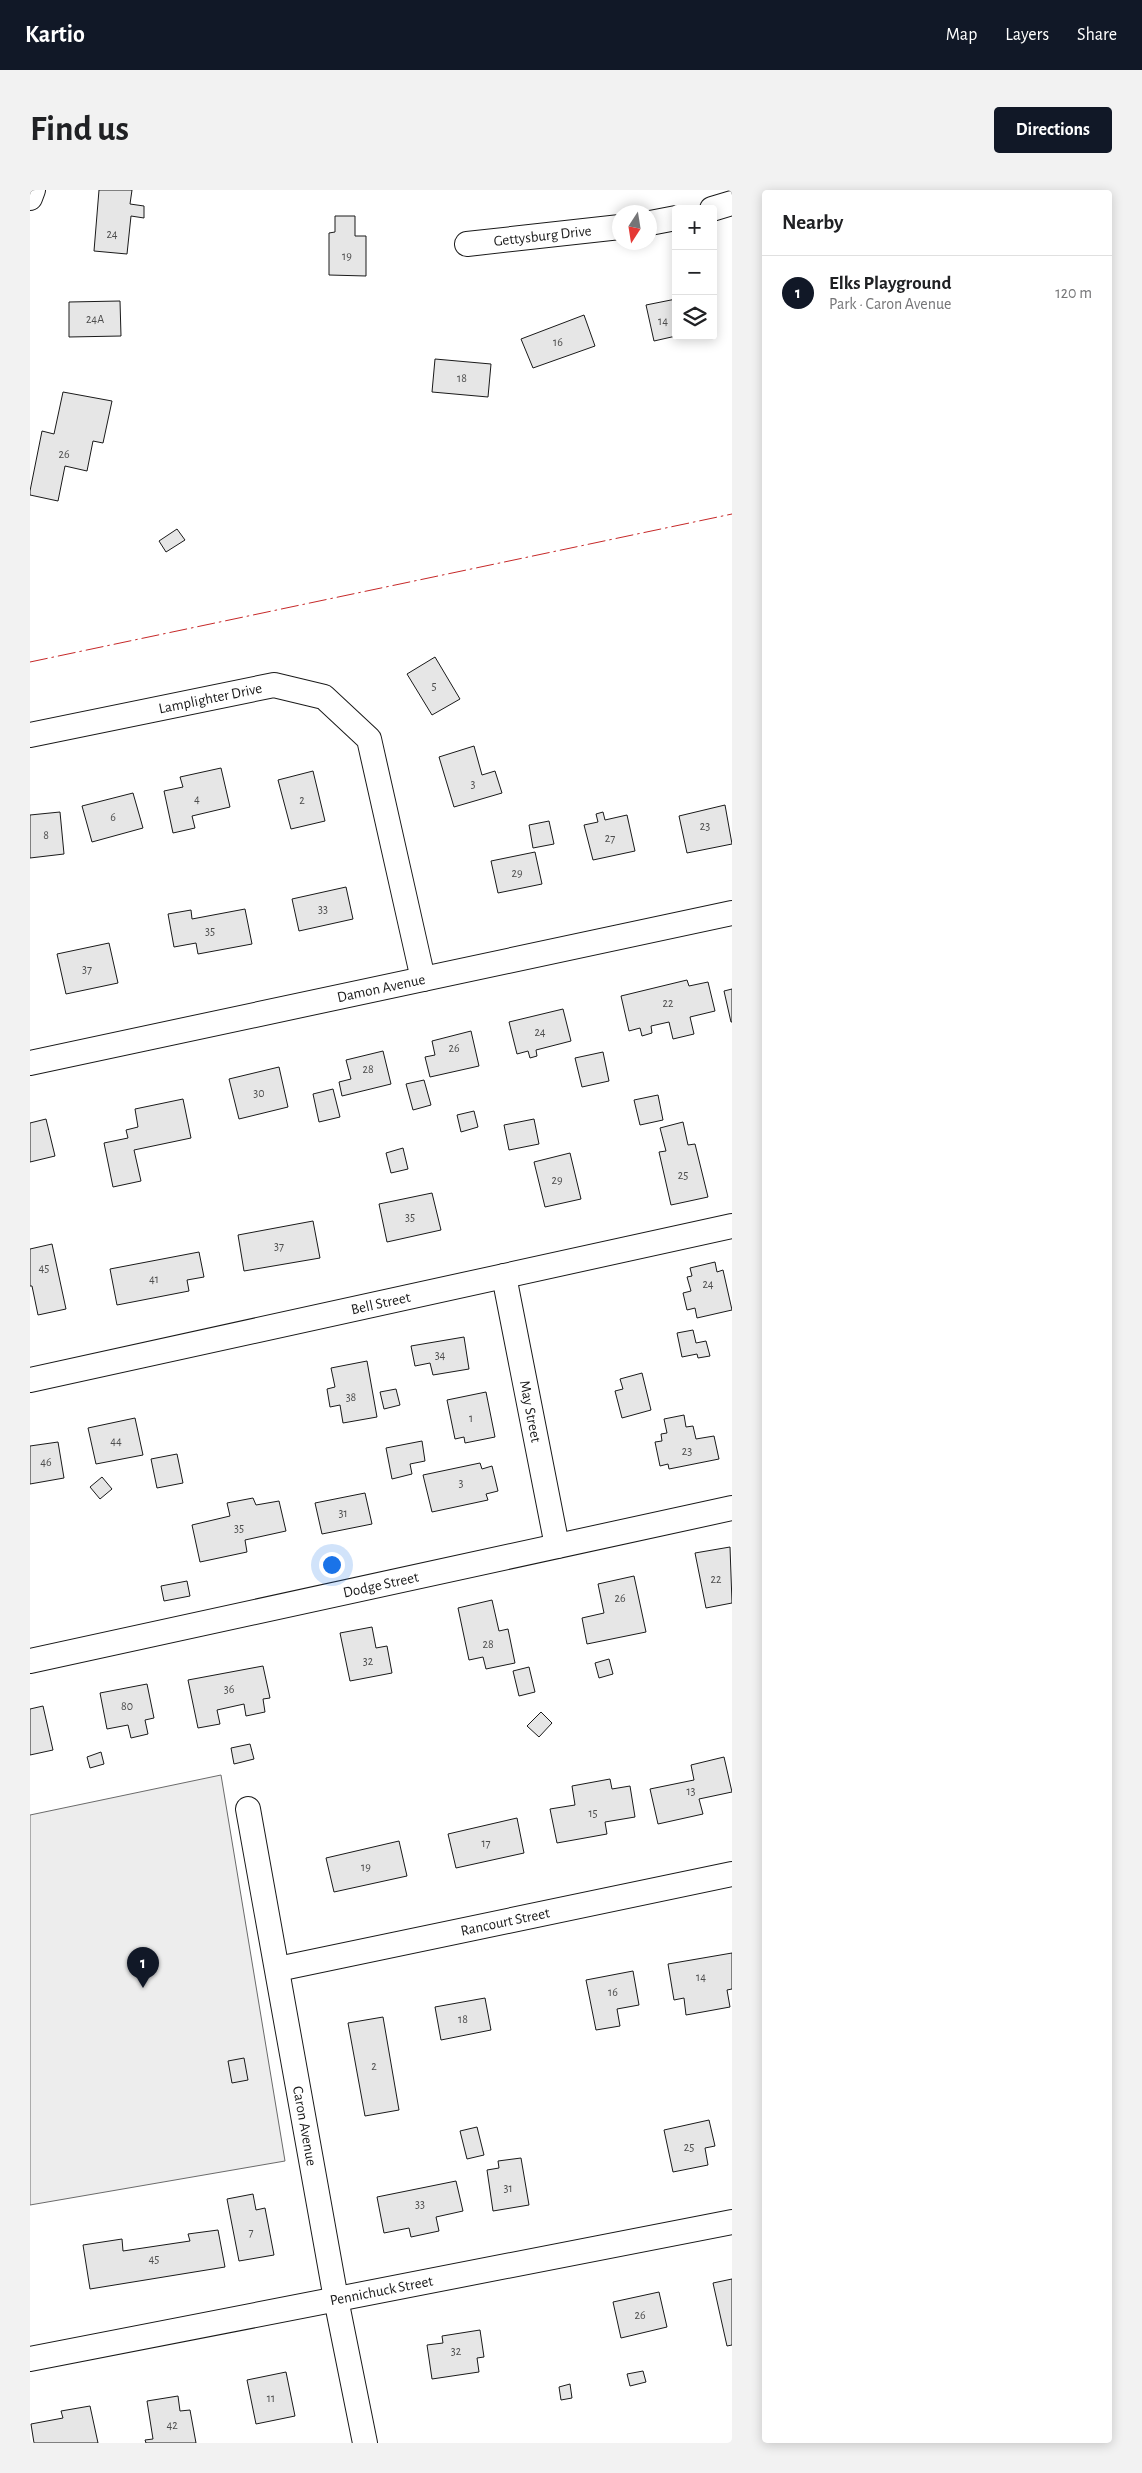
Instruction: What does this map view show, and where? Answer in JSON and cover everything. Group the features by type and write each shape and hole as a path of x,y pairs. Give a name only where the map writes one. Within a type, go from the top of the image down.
{"street":[{"path":"30,198 33,190"},
{"path":"717,208 732,203"},
{"path":"657,222 672,219"},
{"name":"Gettysburg Drive","path":"467,244 612,227"},
{"name":"Lamplighter Drive","path":"30,735 274,685 324,697 370,739 423,979"},
{"name":"Damon Avenue","path":"30,1064 732,912"},
{"name":"Bell Street","path":"30,1380 732,1226"},
{"name":"May Street","path":"504,1276 557,1546"},
{"name":"Dodge Street","path":"30,1661 732,1508"},
{"name":"Caron Avenue","path":"248,1809 336,2299 365,2443"},
{"name":"Rancourt Street","path":"278,1969 732,1874"},
{"name":"Pennichuck Street","path":"30,2359 732,2222"}],"shaded area":[{"path":"221,1775 285,2161 30,2205 30,1815"}],"building":[{"path":"99,190 132,190 130,204 144,206 144,218 131,216 127,254 94,251"},
{"path":"335,216 355,216 355,236 366,236 366,276 329,275 329,233 335,232"},
{"path":"672,300 672,337 654,341 646,305"},
{"path":"120,301 121,336 69,337 69,302"},
{"path":"584,315 595,346 533,368 521,339"},
{"path":"435,359 491,364 488,397 432,392"},
{"path":"63,392 112,401 103,443 93,441 87,471 65,466 58,501 30,495 30,491 42,431 54,434"},
{"path":"177,529 185,540 166,552 159,541"},
{"path":"435,657 460,699 432,715 407,674"},
{"path":"474,746 482,775 495,771 502,793 454,807 439,757"},
{"path":"221,768 230,807 192,816 195,828 173,833 164,791 183,787 180,777"},
{"path":"313,771 325,821 291,829 278,780"},
{"path":"133,793 143,828 92,842 82,806"},
{"path":"725,805 732,844 687,853 679,816"},
{"path":"60,812 64,854 30,858 30,815"},
{"path":"603,812 605,820 627,815 635,851 593,860 584,825 598,822 596,814"},
{"path":"549,821 554,844 533,848 529,825"},
{"path":"535,852 542,884 498,893 491,861"},
{"path":"346,887 353,919 299,931 292,899"},
{"path":"245,909 252,944 198,954 196,943 174,947 168,914 191,910 192,919"},
{"path":"109,943 118,983 66,994 57,954"},
{"path":"687,980 689,986 708,982 715,1011 690,1017 694,1034 673,1039 669,1022 651,1026 652,1033 642,1036 640,1028 629,1031 621,996"},
{"path":"732,989 732,1022 731,1022 724,991"},
{"path":"563,1009 571,1041 536,1050 537,1056 530,1058 528,1051 517,1054 509,1022"},
{"path":"471,1031 479,1066 430,1077 425,1057 435,1055 432,1041"},
{"path":"383,1051 391,1084 342,1096 339,1082 351,1079 346,1060"},
{"path":"603,1052 609,1081 582,1087 575,1058"},
{"path":"279,1067 288,1107 239,1119 229,1079"},
{"path":"424,1080 431,1105 413,1110 406,1084"},
{"path":"333,1089 340,1117 319,1122 313,1094"},
{"path":"658,1095 663,1120 640,1125 634,1100"},
{"path":"183,1099 191,1138 134,1150 141,1181 113,1187 104,1143 128,1138 126,1130 138,1127 135,1109"},
{"path":"474,1111 478,1127 461,1132 457,1115"},
{"path":"46,1119 55,1156 30,1162 30,1123"},
{"path":"534,1119 539,1144 509,1150 504,1125"},
{"path":"683,1122 688,1145 695,1144 708,1197 671,1205 659,1152 666,1151 660,1128"},
{"path":"403,1148 408,1169 391,1173 386,1153"},
{"path":"570,1153 581,1199 545,1207 534,1162"},
{"path":"432,1193 441,1230 387,1242 379,1204"},
{"path":"313,1221 320,1258 244,1271 238,1235"},
{"path":"52,1244 66,1309 38,1315 32,1286 30,1286 30,1249"},
{"path":"199,1252 204,1277 187,1280 189,1291 117,1305 110,1269"},
{"path":"715,1262 717,1272 723,1270 732,1310 697,1318 695,1308 687,1310 683,1293 691,1291 687,1277 692,1276 690,1268"},
{"path":"693,1330 696,1343 706,1341 710,1356 698,1358 697,1354 682,1357 677,1333"},
{"path":"464,1337 469,1369 433,1375 430,1363 415,1366 411,1346"},
{"path":"367,1361 377,1417 343,1423 340,1405 330,1407 327,1389 335,1387 331,1368"},
{"path":"642,1373 651,1410 622,1418 615,1391 623,1389 620,1379"},
{"path":"396,1389 400,1405 384,1409 380,1392"},
{"path":"486,1392 495,1437 465,1443 464,1437 455,1439 447,1400"},
{"path":"684,1415 686,1427 693,1426 696,1439 714,1436 719,1459 669,1469 668,1464 660,1466 655,1442 662,1441 661,1434 667,1433 664,1419"},
{"path":"135,1418 143,1455 96,1464 88,1428"},
{"path":"422,1441 425,1461 410,1464 412,1474 392,1479 386,1448"},
{"path":"58,1442 64,1478 30,1484 30,1446"},
{"path":"177,1454 183,1483 157,1488 151,1459"},
{"path":"480,1463 482,1469 492,1466 498,1491 486,1494 488,1500 432,1512 423,1475"},
{"path":"102,1477 112,1489 100,1499 90,1487"},
{"path":"365,1493 372,1524 322,1534 315,1503"},
{"path":"253,1498 256,1505 279,1501 286,1531 245,1540 247,1552 200,1562 192,1525 230,1516 227,1503"},
{"path":"730,1547 732,1603 706,1608 695,1553"},
{"path":"634,1576 646,1632 587,1644 582,1618 604,1613 598,1584"},
{"path":"187,1581 190,1596 164,1601 161,1586"},
{"path":"492,1600 499,1631 508,1629 515,1663 486,1669 483,1657 469,1660 458,1608"},
{"path":"372,1627 376,1648 387,1646 392,1673 350,1681 340,1633"},
{"path":"609,1659 613,1674 599,1678 595,1663"},
{"path":"263,1666 270,1698 263,1699 265,1712 246,1716 244,1704 217,1710 220,1724 198,1728 188,1680"},
{"path":"529,1667 535,1692 519,1696 513,1671"},
{"path":"147,1684 154,1718 145,1720 148,1734 131,1738 128,1725 107,1729 100,1693"},
{"path":"43,1706 53,1750 30,1755 30,1709"},
{"path":"541,1712 552,1723 539,1737 527,1726"},
{"path":"250,1744 254,1759 234,1764 231,1748"},
{"path":"101,1752 104,1764 90,1768 87,1757"},
{"path":"724,1757 732,1792 699,1799 703,1814 658,1824 650,1789 694,1780 691,1765"},
{"path":"610,1779 612,1789 630,1786 635,1817 605,1822 607,1834 557,1843 550,1809 575,1805 572,1786"},
{"path":"517,1818 524,1853 456,1868 448,1834"},
{"path":"399,1841 407,1876 334,1892 326,1858"},
{"path":"732,1953 732,1989 727,1990 730,2007 686,2015 684,1998 674,2000 668,1964"},
{"path":"633,1971 639,2005 617,2009 620,2026 596,2030 586,1980"},
{"path":"485,1998 491,2030 441,2040 435,2007"},
{"path":"383,2017 399,2110 365,2116 348,2023"},
{"path":"244,2058 248,2080 232,2083 228,2061"},
{"path":"709,2120 715,2146 705,2148 708,2165 673,2172 664,2130"},
{"path":"477,2127 484,2155 467,2159 460,2131"},
{"path":"521,2158 529,2205 493,2211 487,2170 499,2168 498,2161"},
{"path":"456,2181 463,2211 436,2217 439,2231 411,2237 409,2228 384,2233 377,2197"},
{"path":"253,2194 256,2210 265,2208 274,2255 239,2261 227,2199"},
{"path":"218,2230 225,2267 90,2289 83,2245 122,2239 123,2251 190,2241 188,2234"},
{"path":"732,2279 732,2345 727,2346 713,2283"},
{"path":"659,2292 667,2327 621,2338 613,2302"},
{"path":"480,2330 484,2357 477,2358 479,2372 432,2379 427,2345 443,2343 442,2336"},
{"path":"643,2371 646,2382 630,2386 627,2374"},
{"path":"286,2372 295,2416 256,2424 247,2380"},
{"path":"570,2384 572,2398 561,2400 559,2387"},
{"path":"178,2396 180,2411 190,2410 196,2443 146,2443 145,2440 153,2439 147,2401"},
{"path":"90,2406 98,2443 34,2443 31,2424 63,2418 61,2411"}],"power":[{"path":"30,662 732,514"}],"place":[{"name":"Elks Playground","path":"143,1988"}]}
